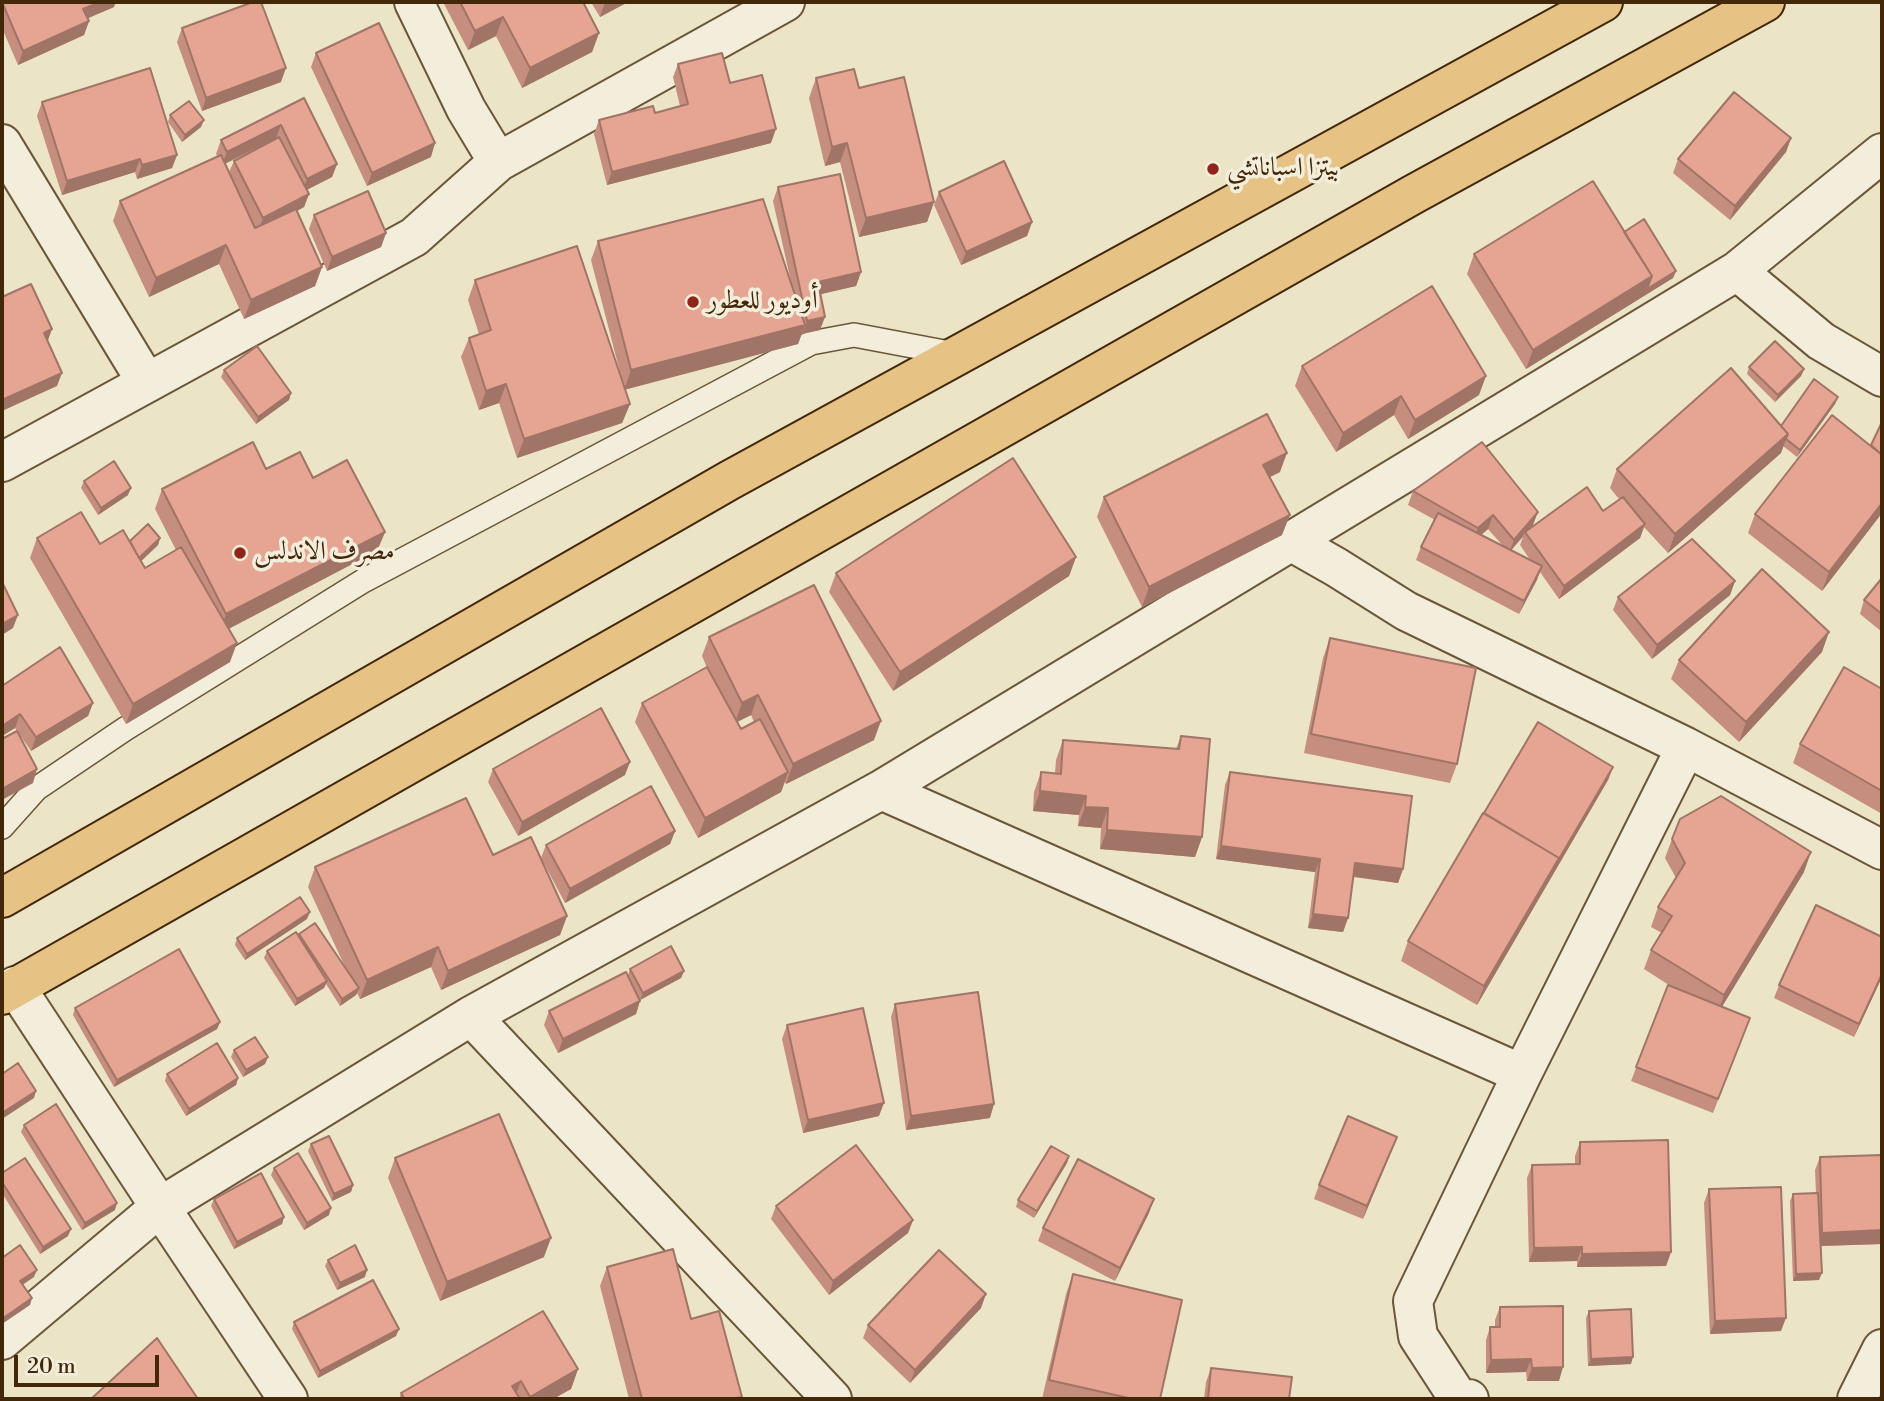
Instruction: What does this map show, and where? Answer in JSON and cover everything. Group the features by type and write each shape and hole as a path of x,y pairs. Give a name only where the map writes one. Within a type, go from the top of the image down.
{"main road":[{"path":"2,898 730,480 1603,2"},
{"path":"8,990 1402,201 1765,2"}],"street":[{"path":"414,2 466,109 498,162"},
{"path":"2,463 414,237 498,162 785,2"},
{"path":"2,144 147,383"},
{"path":"2,1340 160,1207 471,1016 881,790 1737,271 1882,153"},
{"path":"1737,271 1821,341 1882,377"},
{"path":"1292,542 1406,611 1686,747 1882,850"},
{"path":"1469,1399 1459,1399 1418,1336 1413,1301 1522,1074 1686,747"},
{"path":"881,790 1522,1074"},
{"path":"8,990 160,1207 288,1399"},
{"path":"471,1016 832,1399"},
{"path":"1857,1399 1882,1349"}],"lane":[{"path":"2,827 36,789 47,781 125,729 363,581 811,342 854,335 960,355"}],"building":[{"path":"2,2 100,2 83,9 89,21 23,51"},
{"path":"253,2 261,2 286,68 206,98 182,28"},
{"path":"460,2 583,2 599,33 530,68 503,17 475,31"},
{"path":"379,23 435,143 372,173 316,53"},
{"path":"722,53 730,83 762,75 776,129 612,172 599,120 653,106 655,113 688,104 678,64"},
{"path":"150,68 177,155 142,165 140,159 67,181 42,102"},
{"path":"854,69 859,88 904,77 934,202 866,218 847,143 832,147 816,78"},
{"path":"1734,92 1791,138 1735,206 1678,159"},
{"path":"304,98 337,164 307,179 281,125 227,152 221,140"},
{"path":"189,101 204,120 185,135 170,115"},
{"path":"279,137 309,194 263,218 234,161"},
{"path":"221,155 255,228 296,209 322,267 251,300 226,245 156,278 120,201"},
{"path":"1004,161 1032,222 966,252 939,192"},
{"path":"840,174 861,272 818,282 825,317 807,321 778,187"},
{"path":"1593,181 1652,276 1533,350 1474,254"},
{"path":"368,191 386,233 332,257 314,215"},
{"name":"أوديور للعطور","path":"763,199 805,325 631,370 598,241"},
{"path":"1644,219 1676,271 1647,289 1652,276 1624,232"},
{"path":"577,246 630,404 524,439 506,384 486,391 469,338 491,330 475,280"},
{"path":"31,284 52,329 44,333 62,373 2,400 2,297"},
{"path":"1432,286 1486,376 1415,420 1401,396 1343,433 1302,366"},
{"path":"1775,341 1804,369 1778,395 1749,367"},
{"path":"257,346 291,393 258,417 224,370"},
{"path":"1731,368 1788,434 1675,534 1617,469"},
{"path":"1814,379 1838,397 1800,450 1786,439 1788,434 1781,426"},
{"path":"1267,414 1287,453 1263,465 1290,515 1149,587 1104,497"},
{"path":"1832,415 1882,455 1882,503 1829,572 1755,514"},
{"path":"1882,422 1882,455 1871,445"},
{"path":"253,442 266,469 300,452 313,478 347,460 385,532 226,614 162,489"},
{"path":"1482,442 1538,512 1514,540 1493,515 1478,528 1413,491"},
{"path":"1013,458 1076,557 900,672 836,573"},
{"path":"114,461 131,488 101,508 84,481"},
{"path":"1587,487 1603,511 1623,497 1645,524 1564,586 1525,532"},
{"path":"81,512 100,544 123,530 145,568 181,547 237,643 133,704 37,538"},
{"path":"1438,513 1542,566 1524,601 1421,547"},
{"path":"148,524 160,538 139,558 130,541"},
{"path":"1692,539 1735,581 1657,645 1618,597"},
{"path":"1762,569 1829,632 1746,722 1679,660"},
{"path":"1882,578 1882,614 1864,600"},
{"path":"2,582 18,615 2,624"},
{"path":"814,585 881,721 793,764 758,695 742,703 709,637"},
{"path":"1330,638 1476,668 1457,764 1311,734"},
{"path":"60,647 93,703 36,737 20,714 2,726 2,686"},
{"path":"707,667 741,729 760,719 788,772 705,818 642,703"},
{"path":"1844,667 1882,689 1882,791 1800,744"},
{"path":"601,708 630,762 522,822 493,769"},
{"path":"1538,722 1613,767 1556,864 1559,858 1484,813"},
{"path":"17,731 37,769 2,789 2,739"},
{"path":"1181,736 1210,739 1202,837 1107,830 1108,808 1085,807 1086,796 1040,791 1041,772 1061,774 1063,740 1179,749"},
{"path":"1230,772 1412,796 1403,869 1355,863 1348,918 1313,914 1320,859 1221,846"},
{"path":"651,786 675,831 570,889 546,845"},
{"path":"1721,796 1811,852 1724,995 1651,950 1672,916 1658,907 1685,863 1672,839 1680,819"},
{"path":"466,798 493,855 531,837 567,916 448,971 438,947 367,980 315,867"},
{"path":"1483,813 1559,858 1484,986 1408,941"},
{"path":"300,897 310,912 247,954 237,938"},
{"path":"1816,905 1882,937 1882,974 1859,1024 1779,985"},
{"path":"315,923 359,988 342,999 299,934"},
{"path":"296,932 327,981 297,999 267,951"},
{"path":"671,946 684,971 643,993 630,969"},
{"path":"179,949 220,1022 117,1080 75,1008"},
{"path":"626,972 640,1001 563,1039 549,1011"},
{"path":"1668,985 1750,1018 1718,1099 1636,1067"},
{"path":"978,992 994,1104 911,1116 895,1004"},
{"path":"863,1008 884,1103 808,1120 787,1025"},
{"path":"255,1037 268,1057 246,1070 234,1050"},
{"path":"217,1043 238,1078 189,1109 167,1074"},
{"path":"18,1063 36,1091 2,1113 2,1074"},
{"path":"56,1104 117,1203 85,1223 24,1125"},
{"path":"499,1114 551,1238 447,1282 395,1158"},
{"path":"1348,1116 1397,1137 1367,1206 1319,1185"},
{"path":"329,1136 353,1185 334,1194 311,1144"},
{"path":"1668,1140 1671,1252 1582,1254 1582,1247 1534,1248 1532,1165 1580,1164 1580,1142"},
{"path":"856,1145 913,1220 833,1281 776,1206"},
{"path":"1051,1146 1069,1156 1037,1211 1018,1200"},
{"path":"298,1153 331,1208 307,1223 274,1168"},
{"path":"1882,1155 1882,1230 1822,1233 1820,1157"},
{"path":"25,1158 71,1229 43,1247 2,1182 2,1173"},
{"path":"1078,1159 1154,1199 1120,1268 1043,1228"},
{"path":"261,1173 284,1217 237,1242 214,1199"},
{"path":"1781,1187 1786,1318 1715,1321 1709,1189"},
{"path":"1818,1193 1822,1273 1796,1274 1793,1194"},
{"path":"20,1245 37,1270 20,1281 32,1298 2,1319 2,1258"},
{"path":"355,1245 367,1270 340,1283 328,1260"},
{"path":"673,1249 691,1319 719,1311 742,1397 642,1399 607,1267"},
{"path":"939,1250 986,1294 915,1370 868,1325"},
{"path":"1073,1274 1182,1300 1160,1399 1133,1399 1049,1380"},
{"path":"373,1280 399,1329 320,1371 294,1322"},
{"path":"1563,1306 1563,1367 1532,1368 1531,1359 1491,1360 1490,1327 1500,1327 1500,1307"},
{"path":"1631,1309 1633,1357 1591,1359 1589,1311"},
{"path":"543,1311 578,1369 530,1397 521,1381 512,1386 520,1399 405,1399 401,1393"},
{"path":"157,1338 198,1399 91,1399"},
{"path":"1211,1368 1292,1377 1289,1399 1208,1399"}],"place":[{"name":"بيتزا اسباناتشي","path":"1213,169"},
{"name":"أوديور للعطور","path":"693,302"},
{"name":"مصرف الاندلس","path":"240,553"}]}
